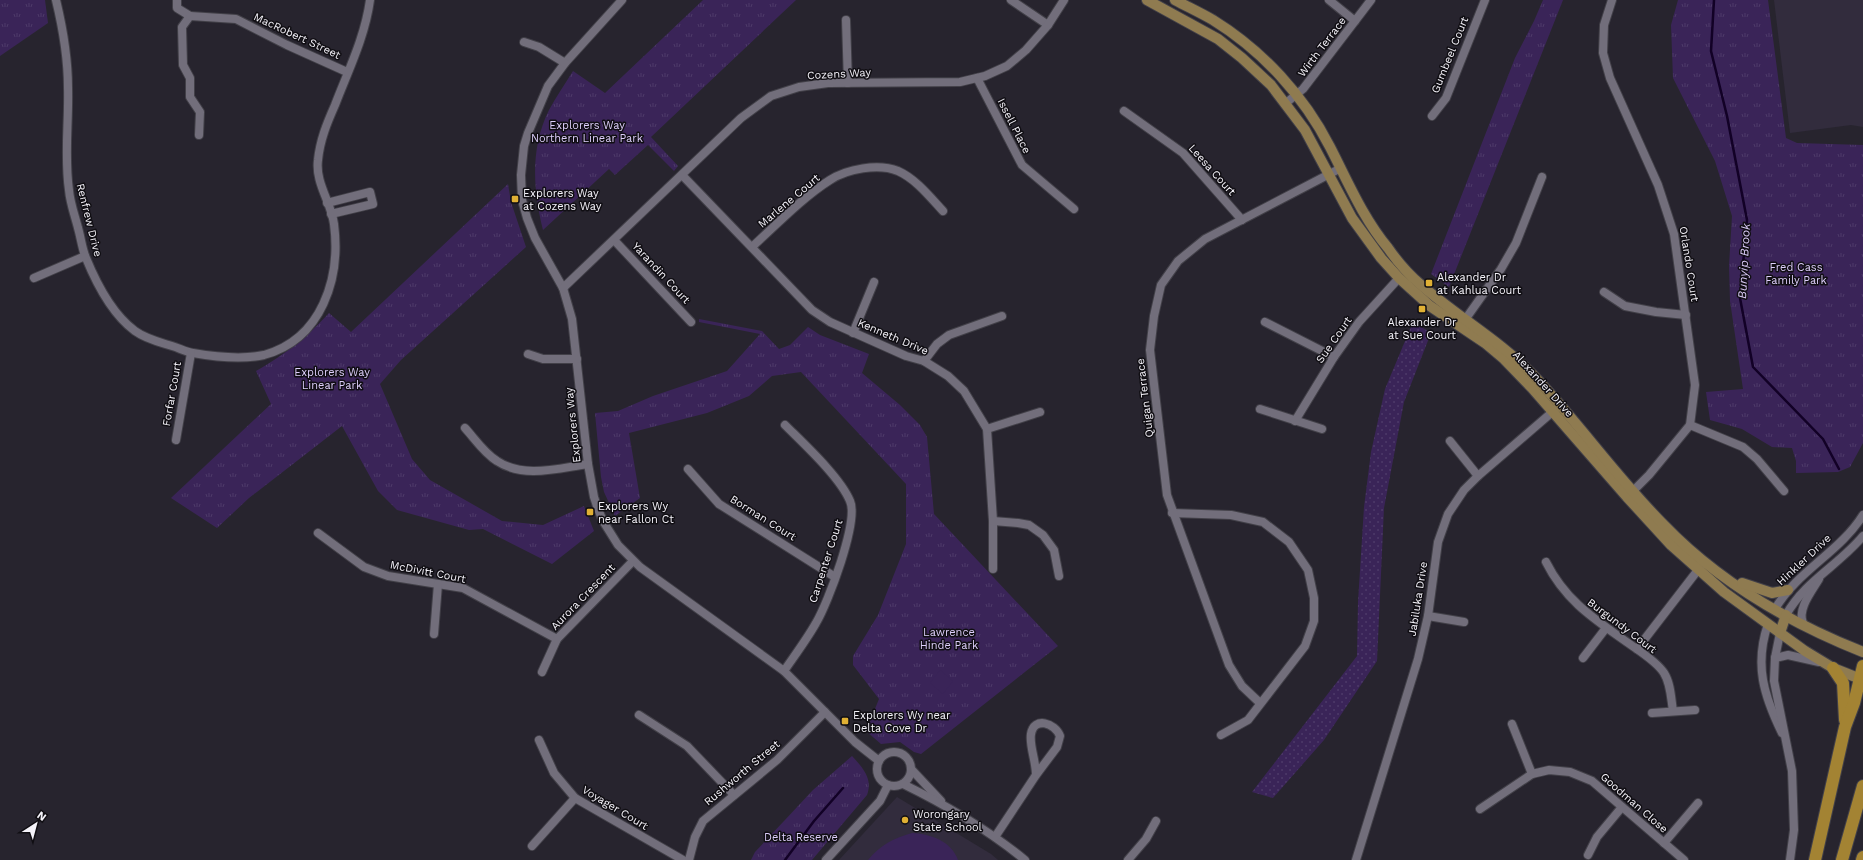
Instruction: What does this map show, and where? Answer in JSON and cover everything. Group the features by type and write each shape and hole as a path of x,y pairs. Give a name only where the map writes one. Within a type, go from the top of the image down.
{"highway":[{"path":"1828,665 1840,677 1843,687 1846,727"},
{"path":"1815,860 1846,727 1861,680 1863,666"},
{"path":"1842,860 1863,786"}],"main road":[{"name":"Alexander Drive","path":"1147,0 1194,25 1230,48 1258,72 1286,103 1315,148 1361,231 1381,258 1399,278 1430,306 1463,323 1515,358 1534,376 1556,409 1630,495 1665,527 1735,600 1780,633 1828,665 1861,680"},
{"name":"Alexander Drive","path":"1175,0 1212,19 1240,38 1270,65 1296,95 1318,125 1368,220 1396,259 1418,283 1463,323"},
{"name":"Alexander Drive","path":"1704,566 1775,609 1863,652"},
{"path":"1704,566 1758,590 1775,594 1788,590"},
{"name":"Hinkler Drive","path":"1768,624 1775,609"},
{"name":"Hinkler Drive","path":"1780,633 1786,614"}],"street":[{"name":"Renfrew Drive","path":"56,0 64,33 67,59 67,160 69,191 85,256 96,282 115,311 135,331 154,341 191,353 237,358 263,355 291,344 312,324 328,295 334,274 336,248 334,220 321,186 317,162 323,135 364,30 370,0"},
{"path":"177,0 177,8 190,16 182,27 183,65 190,78 190,97 200,112 199,135"},
{"name":"Explorers Way","path":"622,0 565,63 548,86 533,118 524,146 521,175 522,200 529,224 563,288 572,319 588,464 594,496 603,521 618,545 633,561 653,578 784,671 864,750 879,761"},
{"path":"1011,0 1048,25"},
{"name":"Cozens Way","path":"563,288 741,118 771,96 799,87 828,83 960,82 977,78 1007,66 1026,50 1048,25 1064,0"},
{"path":"1329,0 1355,21"},
{"name":"Wirth Terrace","path":"1286,103 1303,89 1371,0"},
{"name":"Gumbeel Court","path":"1432,116 1446,98 1485,0"},
{"name":"Orlando Court","path":"1612,0 1604,25 1602,47 1603,53 1610,78 1658,185 1668,212 1679,255 1695,385 1690,425"},
{"name":"MacRobert Street","path":"190,16 236,19 287,45 348,72"},
{"path":"846,20 848,83"},
{"path":"524,42 538,47 565,63"},
{"name":"Issell Place","path":"977,78 1022,165 1074,209"},
{"name":"Leesa Court","path":"1124,111 1183,153 1242,220"},
{"name":"Marlene Court","path":"753,246 814,192 830,180 853,171 879,167 897,171 915,182 943,211"},
{"name":"Quigan Terrace","path":"1260,703 1242,686 1228,665 1172,513 1167,495 1150,350 1154,316 1160,285 1178,261 1205,239 1341,168"},
{"name":"Kenneth Drive","path":"682,175 753,246 812,310 830,322 853,333 906,356 924,361 948,376 964,391 987,429 993,521 992,569"},
{"path":"1463,323 1501,269 1516,243 1542,177"},
{"path":"327,203 370,192 373,204 331,214"},
{"name":"Yarandin Court","path":"614,240 691,322"},
{"path":"34,278 85,256"},
{"name":"Sue Court","path":"1295,421 1334,357 1359,322 1399,278"},
{"path":"853,333 874,282"},
{"path":"1604,292 1625,306 1686,315"},
{"path":"924,361 937,344 949,335 1002,316"},
{"path":"1265,322 1334,357"},
{"name":"Forfar Court","path":"176,440 191,353"},
{"path":"528,354 543,358 577,359"},
{"path":"1260,409 1322,430"},
{"name":"Jabiluka Drive","path":"1356,860 1408,692 1428,616 1438,542 1443,526 1455,503 1464,490 1478,476 1556,409"},
{"path":"987,429 1040,412"},
{"name":"Carpenter Court","path":"784,671 817,621 835,576 852,518 851,502 844,487 785,424"},
{"path":"1630,495 1649,475 1690,425 1743,448 1757,459 1784,491"},
{"path":"464,428 488,453 498,461 518,470 536,471 588,464"},
{"path":"1450,441 1478,476"},
{"name":"Borman Court","path":"688,469 719,504 835,576"},
{"path":"1172,513 1231,515 1263,522 1288,542 1308,570 1314,598 1314,621 1305,646 1248,720 1221,735"},
{"name":"Hinkler Drive","path":"1775,609 1788,590 1843,540 1863,515"},
{"path":"993,521 1018,522 1029,525 1043,535 1054,550 1058,576"},
{"name":"McDivitt Court","path":"318,533 364,567 388,576 463,588 557,639"},
{"name":"Hinkler Drive","path":"1786,614 1800,594 1822,573 1849,551 1863,536"},
{"name":"Aurora Crescent","path":"542,672 557,639 633,561"},
{"name":"Burgundy Court","path":"1546,562 1554,576 1571,599 1606,628 1637,649 1664,673 1670,688 1674,711"},
{"path":"1637,649 1704,566"},
{"path":"1803,623 1801,618 1804,607 1822,573"},
{"path":"434,634 438,584"},
{"path":"1428,616 1464,622"},
{"name":"Hinkler Drive","path":"1768,624 1762,652 1762,683 1770,708 1785,741"},
{"path":"1583,658 1606,628"},
{"name":"Hinkler Drive","path":"1780,633 1775,658 1774,681 1792,771 1794,830 1790,860"},
{"path":"1775,658 1788,655 1828,665"},
{"path":"1652,713 1695,710"},
{"name":"Rushworth Street","path":"689,860 695,837 703,821 777,760 825,712"},
{"path":"639,715 688,746 734,795"},
{"path":"995,837 1036,775 1056,748 1059,741 1060,736 1058,731 1047,724 1041,723 1036,725 1032,730 1031,735 1036,765 1036,775"},
{"path":"1512,724 1532,774"},
{"name":"Voyager Court","path":"539,740 554,773 575,798 683,860"},
{"path":"889,753 901,754 910,762 910,775 903,784 897,786 888,785 880,780 877,767 879,761 889,753"},
{"path":"911,769 945,804"},
{"name":"Goodman Close","path":"1480,809 1532,774 1554,770 1577,773 1592,781 1684,860"},
{"path":"903,784 945,804 995,837 1025,860"},
{"path":"826,860 880,801 888,785"},
{"path":"532,846 575,798"},
{"path":"1664,843 1698,803"},
{"path":"1588,855 1597,837 1622,807"},
{"path":"1128,860 1146,839 1156,821"}],"shaded area":[{"path":"1774,0 1863,0 1863,127 1851,125 1790,133"},
{"name":"Worongary State School","path":"897,797 991,854 998,860 839,860"}],"green space":[{"path":"0,0 45,0 48,23 0,56"},
{"name":"Explorers Way Northern Linear Park","path":"703,0 796,0 651,137 678,166 674,171 648,145 615,175 609,169 543,230 535,184 536,154 543,124 549,110 573,71 605,93"},
{"path":"1543,0 1563,0 1449,287 1431,274 1515,58"},
{"name":"Fred Cass Family Park","path":"1678,0 1768,0 1786,138 1797,143 1863,145 1863,443 1850,467 1838,472 1796,473 1796,461 1792,448 1772,447 1742,429 1710,420 1706,392 1743,389 1730,301 1729,266 1732,216 1715,161 1673,78 1671,25"},
{"name":"Explorers Way Linear Park","path":"508,184 511,202 526,247 401,360 380,384 412,459 430,480 502,521 543,525 584,506 594,531 552,564 483,529 469,530 397,510 378,491 342,426 249,498 217,528 171,498 271,404 256,371 295,345 329,313 351,332"},
{"name":"Lawrence Hinde Park","path":"699,319 762,331 779,349 790,345 808,327 820,335 869,354 862,373 900,405 920,425 927,437 934,514 1058,646 921,754 914,752 900,742 881,744 866,731 879,699 853,665 853,656 878,615 906,544 906,484 801,372 772,376 749,396 707,413 629,433 640,498 615,516 604,492 601,477 595,413 618,411 653,396 727,371 760,334 699,322"},
{"path":"1413,322 1431,333 1404,402 1384,508 1377,661 1324,740 1273,798 1252,792 1357,656 1358,602 1364,507 1371,452 1385,389"},
{"path":"940,670 953,681 943,694 930,683"},
{"name":"Delta Reserve","path":"852,756 863,769 868,779 869,789 867,795 812,860 751,860 755,852 813,790"},
{"path":"912,833 926,835 940,840 951,848 958,860 868,860 877,850 888,843 899,837"}],"waterway":[{"name":"Bunyip Brook","path":"1714,0 1711,51 1727,116 1747,220 1740,298 1753,367 1823,439 1839,469"},
{"path":"785,860 814,821 843,788"}],"place":[{"name":"Explorers Way at Cozens Way","path":"515,199"},
{"name":"Alexander Dr at Kahlua Court","path":"1429,283"},
{"name":"Alexander Dr at Sue Court","path":"1422,309"},
{"name":"Explorers Wy near Fallon Ct","path":"590,512"},
{"name":"Explorers Wy near Delta Cove Dr","path":"845,721"},
{"name":"Worongary State School","path":"905,820"}]}
